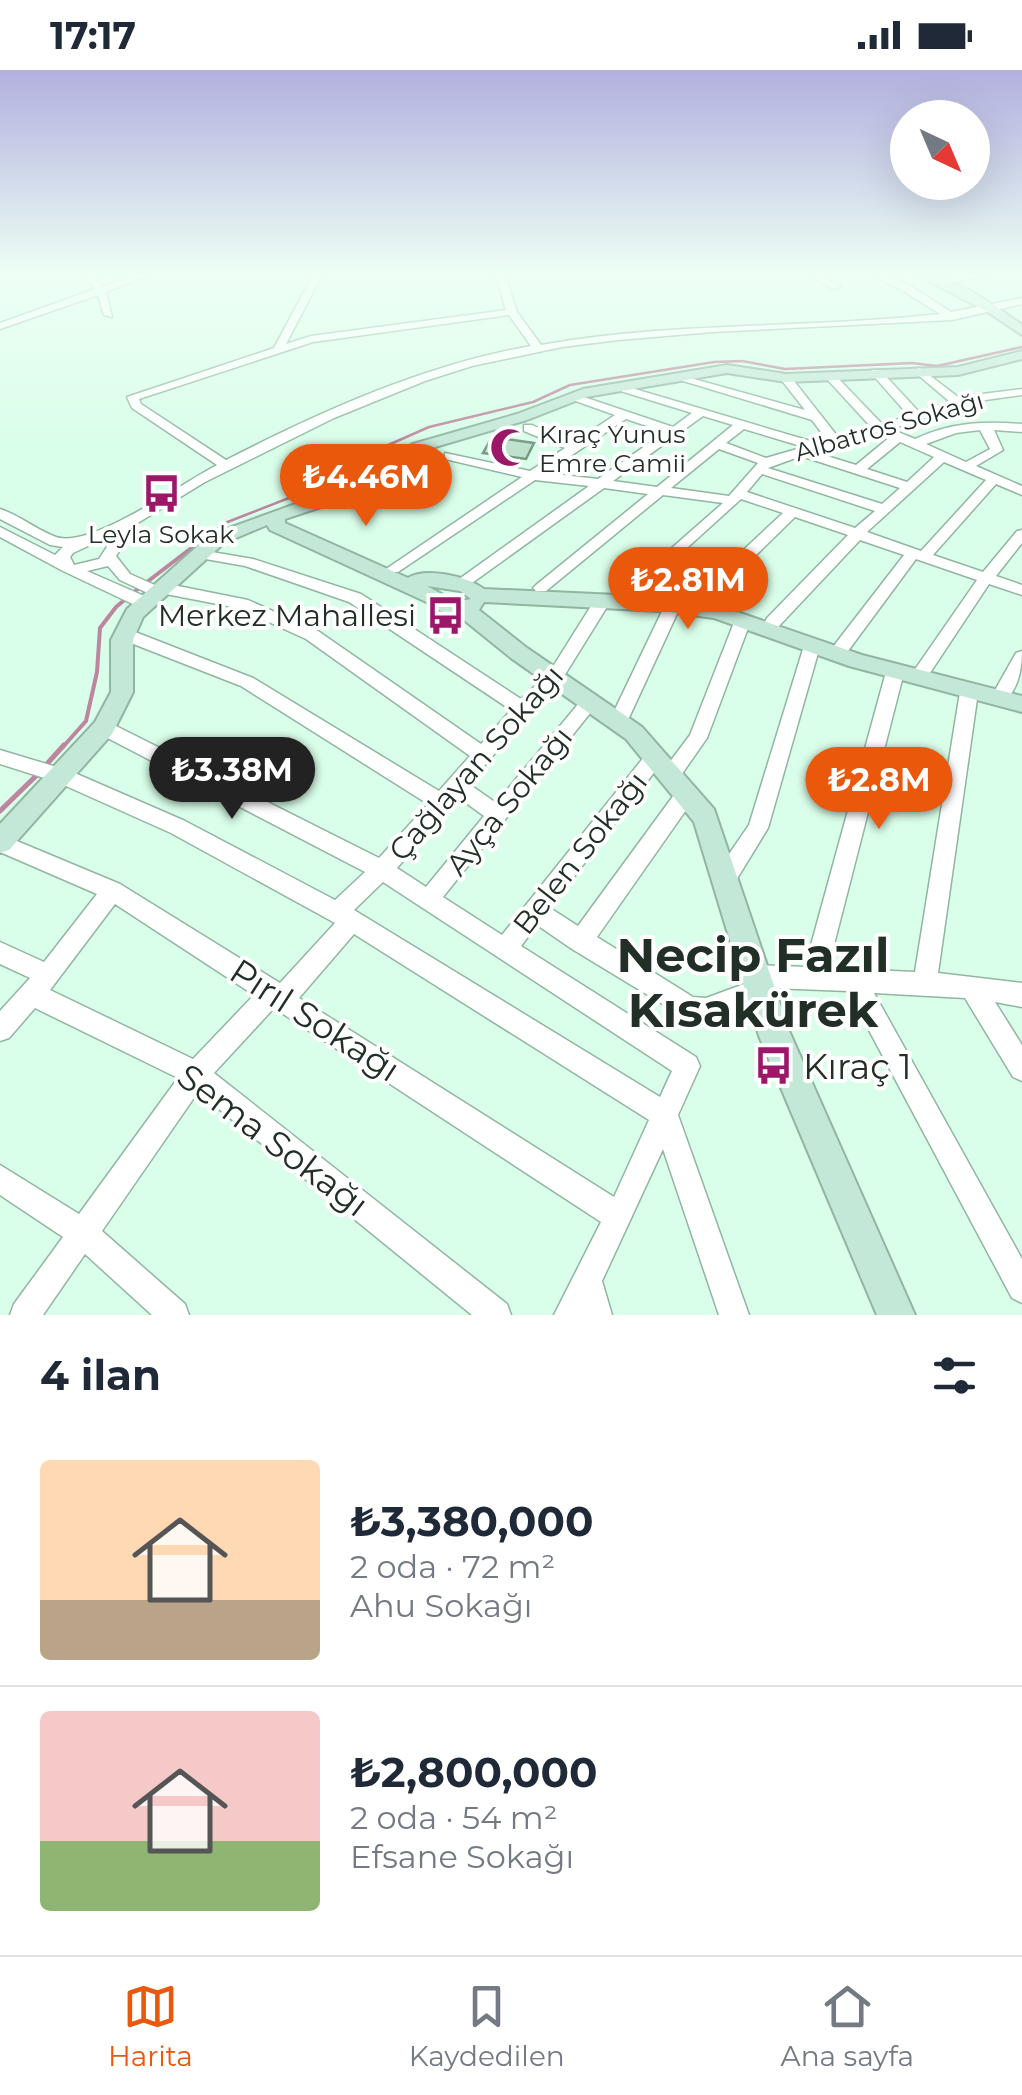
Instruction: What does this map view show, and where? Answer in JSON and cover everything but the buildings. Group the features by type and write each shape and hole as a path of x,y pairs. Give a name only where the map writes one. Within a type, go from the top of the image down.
{"street":[{"path":"280,347 287,333"},
{"path":"226,466 136,406 133,397 280,347 372,333"},
{"path":"527,333 538,348"},
{"path":"69,567 62,556 82,542 131,522 160,500 334,413 405,386 538,348 673,333"},
{"path":"0,842 104,728 122,692 124,634 146,594 218,539 241,528 276,519 344,490 419,447 618,386 727,370 786,378 958,372 1022,354"},
{"path":"730,392 752,371"},
{"path":"920,371 957,402"},
{"path":"876,372 918,416"},
{"path":"830,376 879,428 1022,491"},
{"path":"676,377 816,417"},
{"path":"786,378 834,440"},
{"path":"618,386 815,446"},
{"name":"Albatros Sokağı","path":"629,593 763,466 798,450 957,402 1022,392"},
{"path":"574,397 674,431"},
{"path":"461,593 600,484 701,412"},
{"path":"392,569 623,415"},
{"path":"541,588 742,424"},
{"path":"916,444 940,431 968,424 1022,428"},
{"path":"968,466 997,450 986,424"},
{"path":"528,428 573,447"},
{"path":"858,470 898,436"},
{"path":"717,444 763,466 884,509"},
{"path":"798,450 909,487"},
{"path":"449,456 530,475 734,497 1022,590"},
{"path":"773,622 856,535 943,456"},
{"path":"842,647 918,555 994,479"},
{"path":"0,513 55,542 100,540 125,577 146,594"},
{"path":"701,600 792,513"},
{"path":"276,519 392,569 461,593 673,605 743,620 895,672 1011,702 1022,657"},
{"path":"276,519 276,526 461,593 555,678 634,733 706,817 776,1036 896,1315"},
{"path":"69,567 90,568 111,552 131,522"},
{"path":"0,531 69,567 146,594 242,604 312,635 482,754"},
{"path":"918,678 986,578 1022,534"},
{"path":"200,554 248,562 355,598 522,709"},
{"path":"461,593 541,588 701,600 842,647 895,672"},
{"name":"Çağlayan Sokağı","path":"25,1315 196,1074 278,995 482,754 555,678 602,602"},
{"path":"618,722 673,605"},
{"path":"580,942 670,776 698,738 743,620"},
{"path":"124,634 247,682 441,802"},
{"path":"724,880 758,828 812,646"},
{"path":"814,978 895,672"},
{"path":"925,984 970,692"},
{"name":"Ayça Sokağı","path":"428,900 590,702"},
{"path":"104,728 382,870 687,1066 619,1217 568,1315"},
{"path":"0,757 59,775 178,828 344,917 665,1116 734,1315"},
{"name":"Belen Sokağı","path":"505,949 535,911 670,776"},
{"path":"456,785 496,814"},
{"name":"Pırıl Sokağı","path":"0,842 112,891 619,1217"},
{"path":"0,1029 112,891"},
{"path":"535,911 688,1008 706,1010 758,983 814,978 972,987 1022,995"},
{"name":"Sema Sokağı","path":"0,953 40,984 196,1074 496,1315"},
{"path":"854,980 1022,1288"},
{"path":"972,987 1022,1068"},
{"path":"0,1178 84,1234 174,1315"},
{"path":"588,1279 597,1315"}],"waterway":[{"path":"187,552 225,523 335,480 386,446 429,427 533,402 570,385 714,362 742,361 785,369 912,363 937,366 1022,347"},
{"path":"147,582 190,549"},
{"path":"62,748 86,721 97,672 100,628 116,607 139,588"},
{"path":"46,765 64,745"},
{"path":"0,811 40,772"}],"place":[{"name":"Kıraç Yunus Emre Camii","path":"509,448"},
{"name":"Leyla Sokak","path":"161,493"},
{"name":"Merkez Mahallesi","path":"446,615"},
{"name":"Kıraç 1","path":"773,1066"}],"district":[{"name":"Necip Fazıl Kısakürek","path":"753,982"}]}
